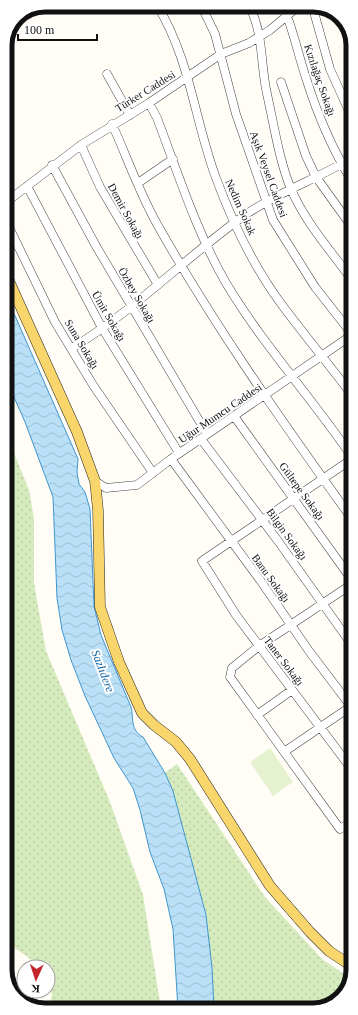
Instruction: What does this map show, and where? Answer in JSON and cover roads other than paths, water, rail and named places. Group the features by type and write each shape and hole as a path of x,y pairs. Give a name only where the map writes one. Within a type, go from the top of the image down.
{"main road":[{"path":"12,288 77,432 95,481 98,510 100,607 119,662 136,703 148,720 176,742 190,758 270,886 286,906 329,951 346,963"}],"street":[{"name":"Nedim Sokak","path":"161,12 179,48 188,77 202,135 216,178 249,251 284,309 323,356 346,387"},
{"name":"Aşık Veysel Caddesi","path":"204,12 215,34 236,114 273,220 291,251 315,287 346,326"},
{"path":"252,12 256,19 260,36 267,92 291,189 304,213 346,272"},
{"name":"Kızılağaç Sokağı","path":"286,12 306,78 346,171"},
{"name":"Türker Caddesi","path":"12,198 52,165 80,145 112,124 149,103 221,54 249,43 292,12"},
{"path":"314,12 330,69 346,105"},
{"path":"106,74 130,115"},
{"path":"281,82 306,156 316,177 346,219"},
{"path":"149,103 157,118 207,244 226,281 243,309 292,378 326,418 346,449"},
{"path":"112,124 157,224 226,338 264,396 346,511"},
{"name":"Demir Sokağı","path":"80,145 104,193 158,285"},
{"path":"138,183 173,159"},
{"path":"72,348 102,328 158,285 207,244 266,201 346,162"},
{"name":"Özbey Sokağı","path":"52,165 204,437"},
{"name":"Ümit Sokağı","path":"27,186 102,328 180,453"},
{"name":"Suna Sokağı","path":"12,233 55,322 114,418 152,473"},
{"name":"Uğur Mumcu Caddesi","path":"95,481 106,488 137,485 171,459 292,378 346,339"},
{"name":"Gültepe Sokağı","path":"234,416 346,572"},
{"name":"Bilgin Sokağı","path":"204,437 346,636"},
{"name":"Banu Sokağı","path":"171,459 346,699"},
{"path":"231,542 262,519 346,462"},
{"name":"Taner Sokağı","path":"231,542 202,561 236,615 346,762"},
{"path":"346,588 259,646 232,668 230,677 340,829 346,825"},
{"path":"257,714 292,690"},
{"path":"284,752 346,711"}],"water":[{"name":"Sazlıdere","path":"12,309 78,459 77,472 79,484 85,492 90,509 94,606 101,635 131,707 134,728 143,737 165,773 173,791 206,915 212,968 214,1003 178,1003 173,929 164,889 150,852 140,810 133,788 114,758 85,696 71,660 62,630 57,598 53,497 25,422 12,393"}]}
